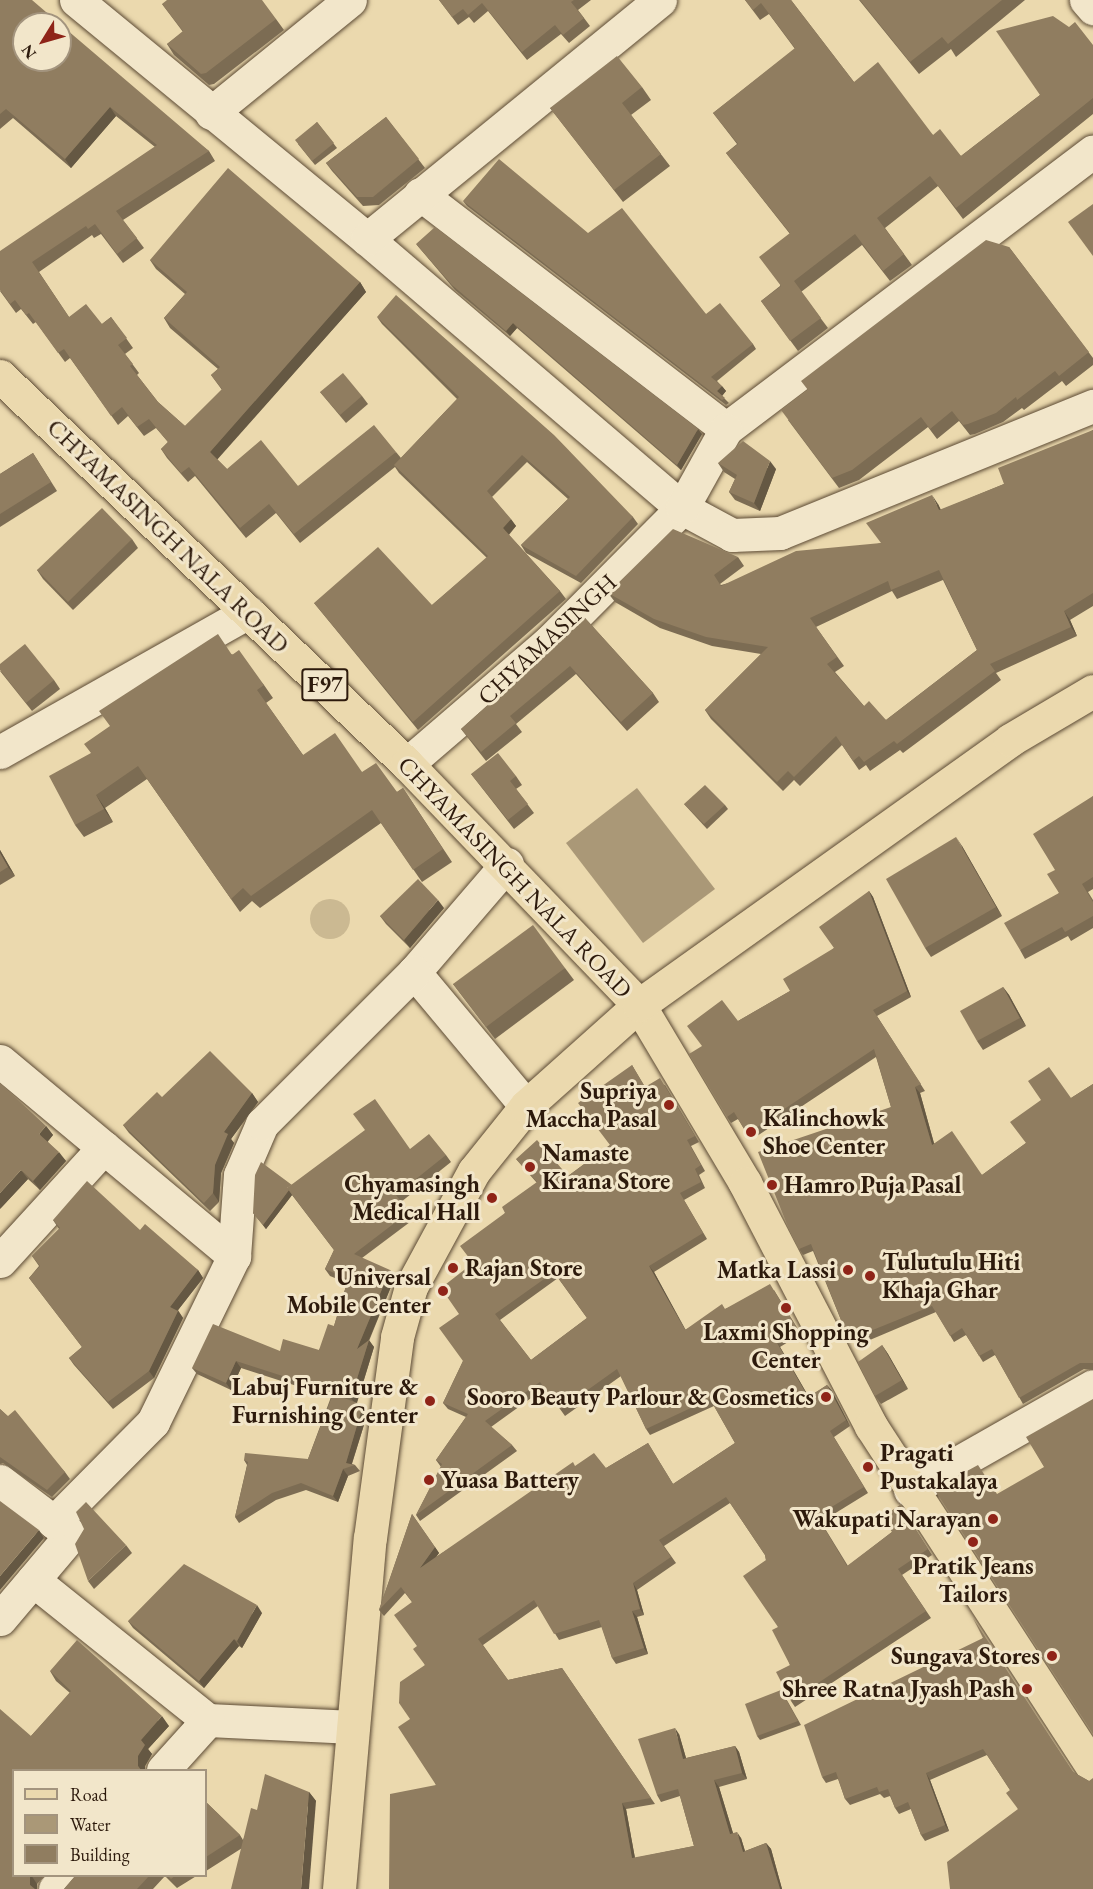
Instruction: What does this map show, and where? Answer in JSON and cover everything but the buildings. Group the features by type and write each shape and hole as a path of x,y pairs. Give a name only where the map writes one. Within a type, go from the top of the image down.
{"main road":[{"name":"CHYAMASINGH NALA ROAD","path":"0,376 407,764 507,864 639,1005 745,1183 837,1363 910,1490 1093,1768"},
{"path":"339,1889 376,1480 397,1337 411,1287 437,1234 474,1171 526,1106 639,1005 1010,740 1093,691"}],"street":[{"path":"76,0 211,113 367,238 682,508 732,535 780,533 1093,406"},
{"path":"211,113 350,0"},
{"path":"367,238 660,0"},
{"path":"1086,0 1093,8"},
{"path":"420,194 726,429 1093,151"},
{"name":"CHYAMASINGH","path":"407,764 550,641 682,508 726,429"},
{"path":"0,752 248,612"},
{"path":"54,1522 153,1422 234,1256 240,1175 262,1124 414,972 507,864"},
{"path":"414,972 526,1106"},
{"path":"0,1061 234,1256"},
{"path":"0,1261 104,1147"},
{"path":"910,1490 1093,1386"},
{"path":"0,1481 71,1535 0,1618"},
{"path":"33,1580 208,1720 353,1727"},
{"path":"164,1769 208,1720"},
{"path":"55,1889 66,1877"}],"shaded area":[{"path":"330,899 344,905 350,919 344,933 330,939 316,933 310,919 316,905"}],"water":[{"path":"637,788 715,889 643,943 566,843"}],"place":[{"name":"Supriya Maccha Pasal","path":"669,1105"},
{"name":"Kalinchowk Shoe Center","path":"751,1132"},
{"name":"Namaste Kirana Store","path":"530,1167"},
{"name":"Hamro Puja Pasal","path":"772,1185"},
{"name":"Chyamasingh Medical Hall","path":"492,1198"},
{"name":"Rajan Store","path":"453,1268"},
{"name":"Matka Lassi","path":"848,1270"},
{"name":"Tulutulu Hiti Khaja Ghar","path":"870,1276"},
{"name":"Universal Mobile Center","path":"443,1291"},
{"name":"Laxmi Shopping Center","path":"786,1308"},
{"name":"Sooro Beauty Parlour & Cosmetics","path":"826,1397"},
{"name":"Labuj Furniture & Furnishing Center","path":"430,1401"},
{"name":"Pragati Pustakalaya","path":"868,1467"},
{"name":"Yuasa Battery","path":"429,1480"},
{"name":"Wakupati Narayan","path":"993,1519"},
{"name":"Pratik Jeans Tailors","path":"973,1542"},
{"name":"Sungava Stores","path":"1052,1656"},
{"name":"Shree Ratna Jyash Pash","path":"1027,1689"}]}
